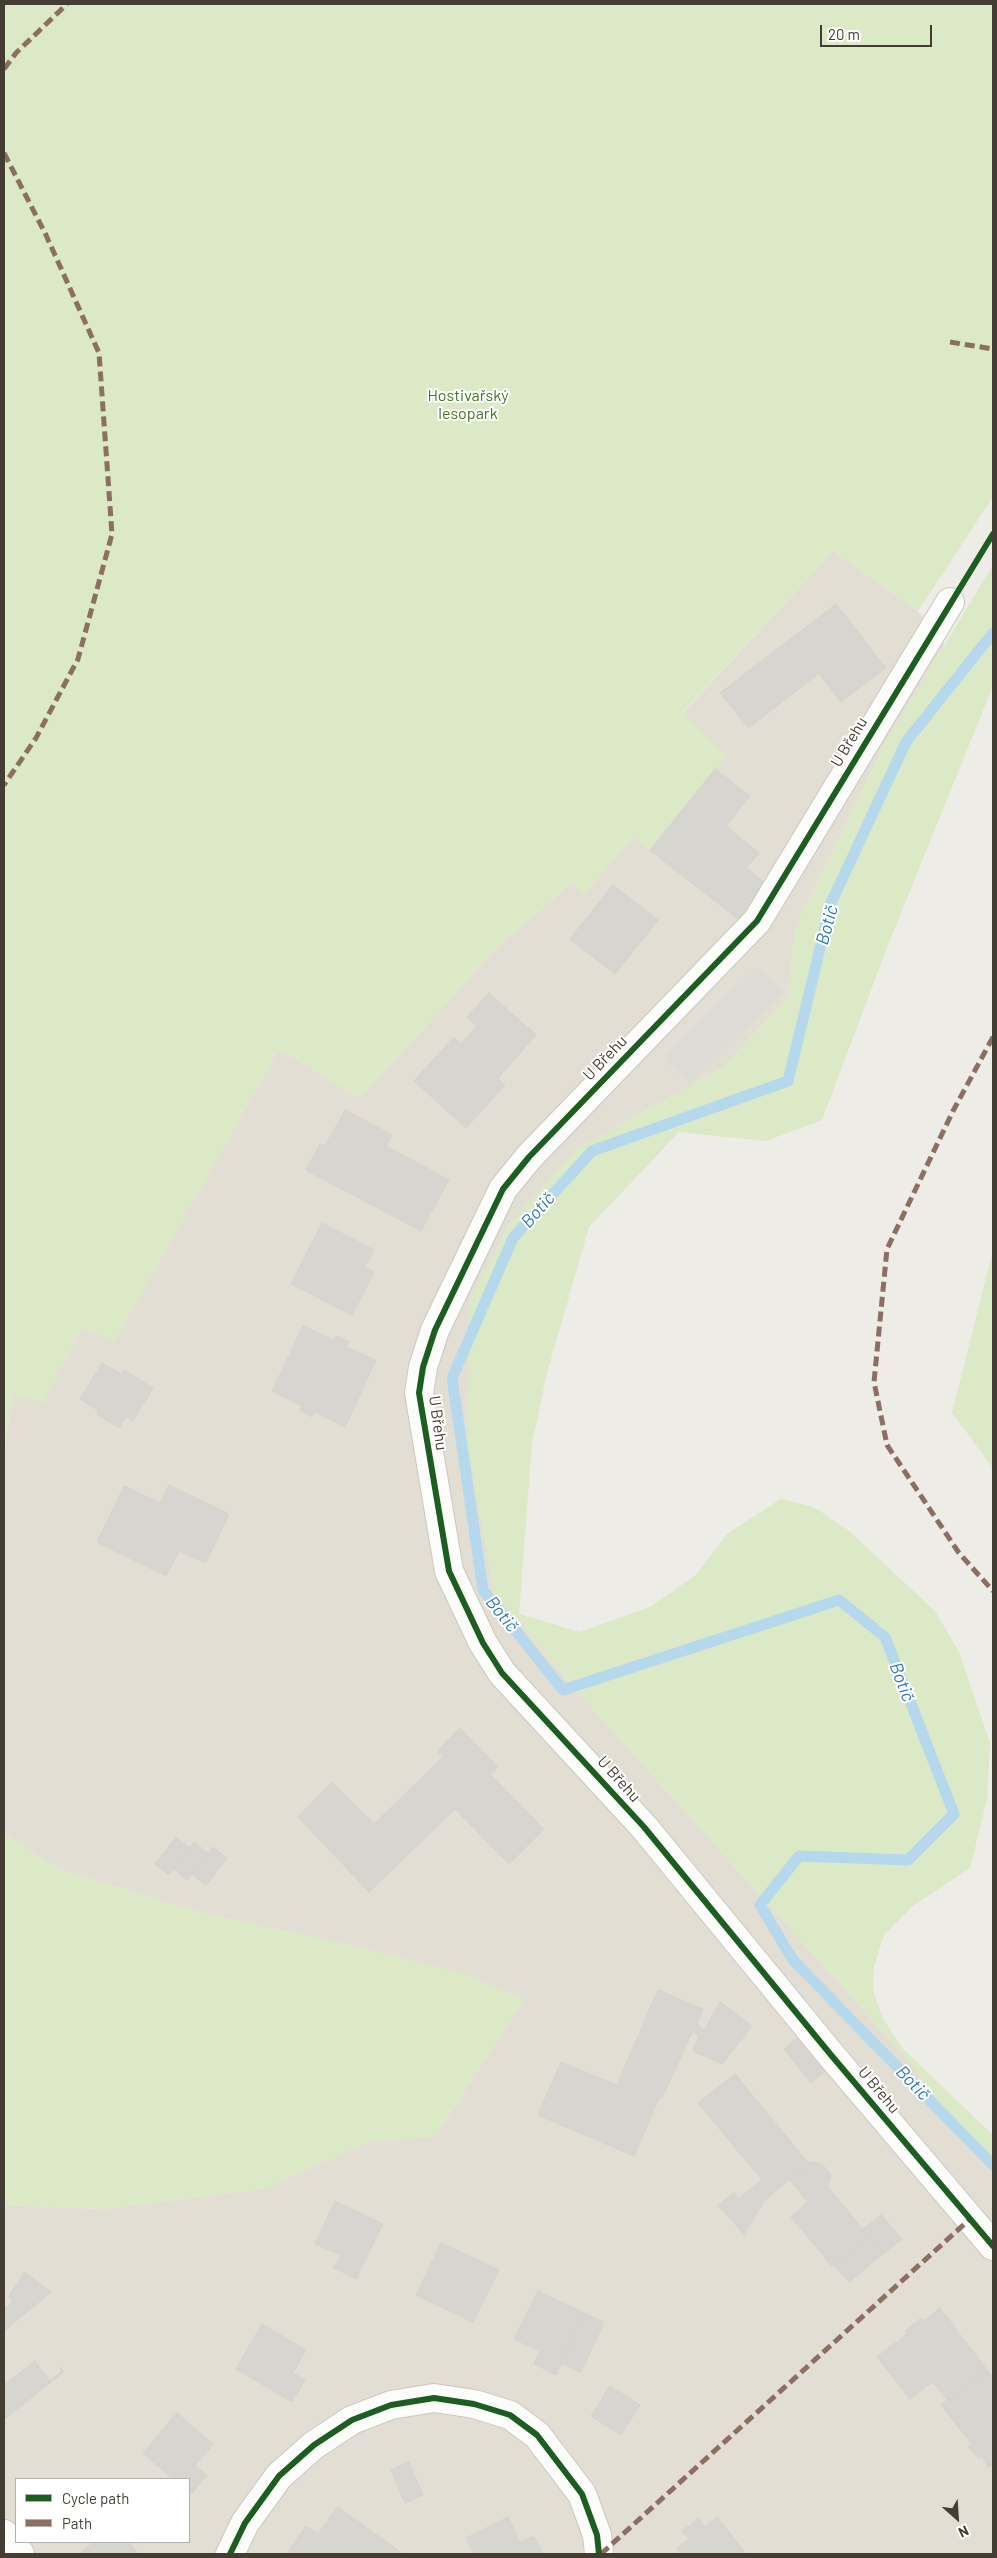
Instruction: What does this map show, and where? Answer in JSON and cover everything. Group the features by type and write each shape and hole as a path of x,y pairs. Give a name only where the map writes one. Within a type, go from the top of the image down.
{"street":[{"name":"U Břehu","path":"950,602 758,920 529,1157 504,1189 435,1330 423,1367 419,1393 449,1570 474,1626 502,1673 644,1827 831,2055 993,2246"},
{"path":"230,2554 245,2523 279,2476 314,2445 352,2420 391,2405 434,2398 474,2404 510,2415 537,2434 582,2494 597,2535 599,2554"},
{"path":"4,2534 20,2554"}],"shaded area":[{"path":"833,551 918,611 945,644 882,749 795,929 788,997 724,1067 575,1150 494,1592 566,1679 902,2053 993,2172 993,2554 4,2554 4,2205 103,2209 262,2189 371,2141 435,2137 524,2000 466,1975 335,1942 205,1914 61,1870 4,1833 4,1455 13,1394 43,1402 82,1327 114,1341 279,1049 360,1098 495,950 571,883 584,894 633,837 650,850 683,713"},
{"path":"757,967 781,992 688,1083 664,1059"}],"green space":[{"name":"Hostivařský lesopark","path":"4,4 993,4 993,497 918,611 833,551 683,712 726,756 650,850 633,837 584,895 571,883 495,950 360,1098 279,1049 114,1342 82,1327 43,1403 13,1394 4,1455"},
{"path":"993,565 993,686 888,945 822,1120 766,1141 679,1132 589,1227 547,1373 532,1443 519,1614 580,1632 650,1607 696,1575 727,1534 781,1499 814,1507 849,1531 935,1611 959,1652 990,1743 987,1799 970,1868 914,1905 884,1935 874,1966 873,1990 882,2017 902,2048 993,2135 993,2172 902,2053 566,1679 494,1592 468,1451 469,1301 508,1225 575,1150 724,1067 788,997 795,929 882,749"},
{"path":"993,1250 993,1468 952,1413"},
{"path":"4,1833 61,1870 205,1914 335,1942 466,1975 524,2000 435,2137 371,2141 262,2189 103,2209 4,2205"}],"building":[{"path":"836,604 886,668 841,702 819,673 749,728 720,693"},
{"path":"715,769 750,796 726,826 759,853 746,868 768,885 739,920 650,850"},
{"path":"613,885 658,920 615,974 570,939"},
{"path":"489,993 536,1035 498,1078 505,1085 466,1128 414,1081 454,1037 461,1044 477,1026 467,1017"},
{"path":"345,1110 392,1135 386,1146 449,1180 421,1231 306,1170 320,1144 325,1146"},
{"path":"322,1223 374,1250 365,1267 374,1272 352,1315 291,1284"},
{"path":"303,1326 333,1340 336,1336 349,1342 346,1347 376,1360 345,1427 315,1412 312,1417 300,1410 302,1406 272,1391"},
{"path":"102,1363 121,1374 124,1370 153,1388 133,1421 126,1416 119,1428 97,1414 99,1411 80,1399"},
{"path":"169,1485 229,1514 206,1563 179,1551 166,1576 97,1542 124,1486 160,1503"},
{"path":"460,1728 498,1767 490,1774 544,1829 509,1864 455,1809 369,1892 298,1817 332,1782 374,1824 443,1757 437,1751"},
{"path":"176,1837 190,1848 169,1875 155,1864"},
{"path":"194,1842 208,1853 187,1880 173,1869"},
{"path":"213,1847 227,1858 206,1885 192,1874"},
{"path":"658,1990 703,2009 697,2024 704,2030 720,2002 752,2026 722,2064 693,2051 699,2036 693,2031 662,2097 660,2096 634,2156 538,2115 561,2062 617,2085"},
{"path":"800,2036 827,2070 811,2083 784,2049"},
{"path":"735,2074 809,2164 765,2200 744,2234 718,2205 734,2192 738,2199 762,2180 698,2103"},
{"path":"811,2162 822,2164 831,2175 828,2187 869,2237 832,2266 791,2217 808,2202 790,2180"},
{"path":"335,2201 383,2224 356,2279 334,2268 341,2255 315,2244"},
{"path":"881,2215 902,2239 883,2254 863,2229"},
{"path":"869,2237 883,2254 849,2282 834,2265"},
{"path":"441,2243 499,2270 473,2322 416,2295"},
{"path":"24,2272 51,2292 4,2331 4,2309 13,2302 9,2296"},
{"path":"538,2291 584,2313 556,2375 534,2364 540,2351 514,2339"},
{"path":"940,2308 987,2370 948,2401 933,2382 910,2399 877,2357 907,2334 905,2331 921,2318 924,2321"},
{"path":"584,2313 604,2322 581,2372 561,2363"},
{"path":"262,2324 306,2350 293,2373 305,2380 292,2402 236,2369"},
{"path":"35,2361 50,2381 62,2371 59,2367 64,2372 4,2419 4,2385"},
{"path":"987,2370 993,2378 993,2464 989,2467 982,2457 979,2459 968,2446 972,2444 941,2405"},
{"path":"610,2386 640,2405 621,2435 591,2416"},
{"path":"177,2413 213,2444 195,2466 207,2475 191,2494 190,2478 172,2478 143,2453"},
{"path":"409,2462 423,2495 405,2503 391,2470"},
{"path":"338,2507 403,2554 287,2553 306,2526 318,2534"},
{"path":"508,2517 520,2542 534,2536 543,2554 474,2554 466,2538"},
{"path":"717,2517 746,2554 681,2554 676,2548 689,2539 682,2531 699,2518 705,2527"},
{"path":"93,2543 129,2543 139,2554 79,2554"}],"waterway":[{"name":"Botič","path":"993,633 906,742 831,903 788,1081 592,1151 513,1238 452,1378 483,1590 563,1690 839,1600 885,1637 954,1814 908,1860 799,1856 760,1905 793,1960 993,2165"}],"marked path":[{"path":"4,69 16,53 67,4"},
{"path":"4,153 46,235 99,353 112,534 78,659 36,738 4,785"},
{"path":"950,342 993,349"},
{"path":"993,1037 953,1111 887,1249 874,1382 887,1445 959,1553 993,1591"},
{"path":"601,2554 970,2219"}],"cycle path":[{"path":"993,534 757,921 529,1157 503,1189 435,1330 423,1367 419,1393 449,1571 483,1643 502,1673 644,1827 831,2055 993,2246"},
{"path":"230,2554 245,2523 279,2476 314,2445 352,2420 391,2405 434,2398 474,2404 510,2415 537,2435 582,2494 597,2535 599,2554"}]}
